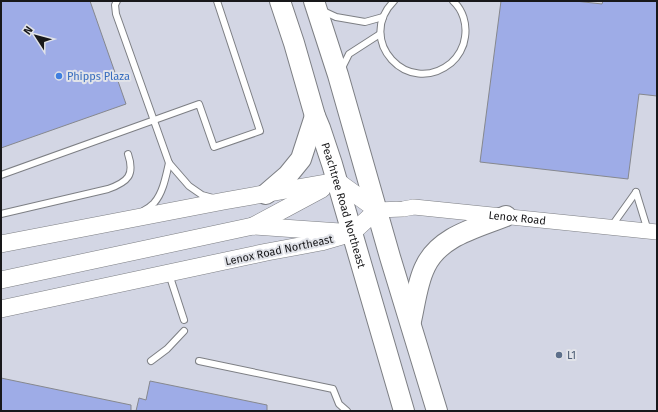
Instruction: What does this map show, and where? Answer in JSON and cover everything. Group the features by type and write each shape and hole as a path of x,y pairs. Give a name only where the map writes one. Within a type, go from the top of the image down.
{"highway":[{"name":"Peachtree Road Northeast","path":"280,1 315,116 337,181 404,411"},
{"path":"314,2 338,75 437,411"},
{"path":"266,194 288,175 301,158 315,116"},
{"path":"411,323 424,268 433,252 451,239 506,216"}],"main road":[{"path":"1,244 337,181 377,210"},
{"path":"1,280 253,226 337,181"},
{"name":"Lenox Road Northeast","path":"1,310 168,273 321,242 352,233 377,210"},
{"path":"253,226 352,233"}],"street":[{"name":"Lenox Road","path":"377,210 414,207 653,232"}],"lane":[{"path":"117,1 116,14 169,163 189,186 202,195 224,201"},
{"path":"1,175 199,104 214,146 260,131 217,1"},
{"path":"394,1 389,6 383,17 380,34 384,48 391,60 402,69 416,74 430,74 443,69 454,60 462,50 466,26 462,14 454,2 462,1"},
{"path":"314,2 322,11 336,17 365,22 383,17"},
{"path":"338,75 348,54 380,34"},
{"path":"1,214 108,190 118,186 124,181 131,170 128,154"},
{"path":"134,218 154,203 165,181 169,163"},
{"path":"611,227 636,192 653,232"},
{"path":"168,273 184,320"},
{"path":"151,361 167,349 184,331"},
{"path":"199,361 333,389 339,404 347,411"}],"shaded area":[{"path":"1,1 657,1 657,411 1,411"}],"building":[{"name":"Phipps Plaza","path":"1,1 90,1 126,104 1,148"},
{"path":"501,1 575,1 602,4 603,1 657,1 657,96 639,94 628,179 480,162"},
{"path":"1,378 131,405 131,411 1,411"},
{"path":"150,381 267,405 267,411 136,411 139,398 146,400"}],"place":[{"name":"Phipps Plaza","path":"59,76"},
{"name":"L1","path":"559,355"}]}
